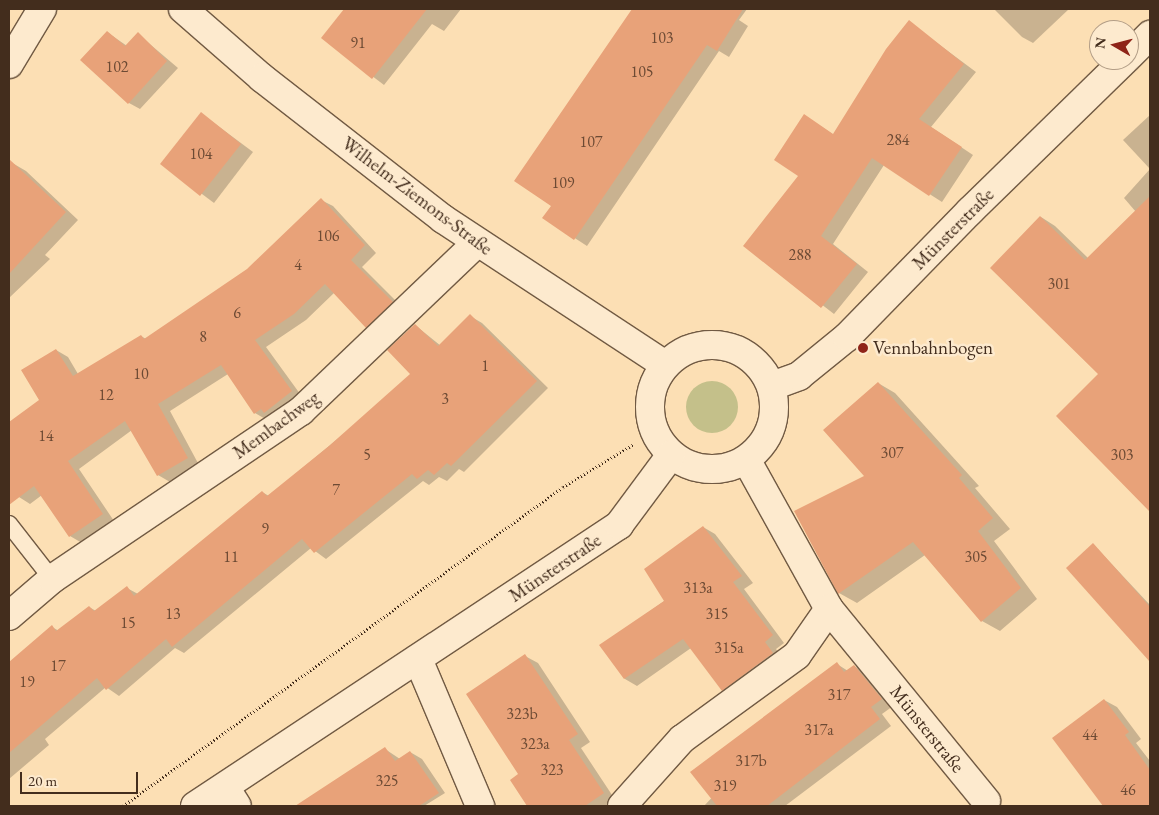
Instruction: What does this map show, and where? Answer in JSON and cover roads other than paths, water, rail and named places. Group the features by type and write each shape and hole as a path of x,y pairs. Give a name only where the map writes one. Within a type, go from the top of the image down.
{"street":[{"path":"9,64 42,9"},
{"name":"Wilhelm-Ziemons-Straße","path":"182,9 262,78 477,243 664,364"},
{"path":"1139,46 1150,35"},
{"name":"Münsterstraße","path":"772,386 799,376 847,337 970,211 1115,70"},
{"name":"Membachweg","path":"9,616 52,579 301,412 477,243"},
{"path":"720,345 754,359 772,386 775,416 764,442 746,461 727,469 710,470 688,466 671,455 654,433 649,406 654,382 664,364 686,348 720,345"},
{"name":"Münsterstraße","path":"195,806 231,797 418,660 619,525 671,455"},
{"name":"Münsterstraße","path":"746,461 829,609 986,801"},
{"path":"622,806 682,739 797,655 829,609"},
{"path":"418,660 480,806"}],"lane":[{"path":"9,524 52,579"}],"place":[{"name":"Vennbahnbogen","path":"863,348"}]}
